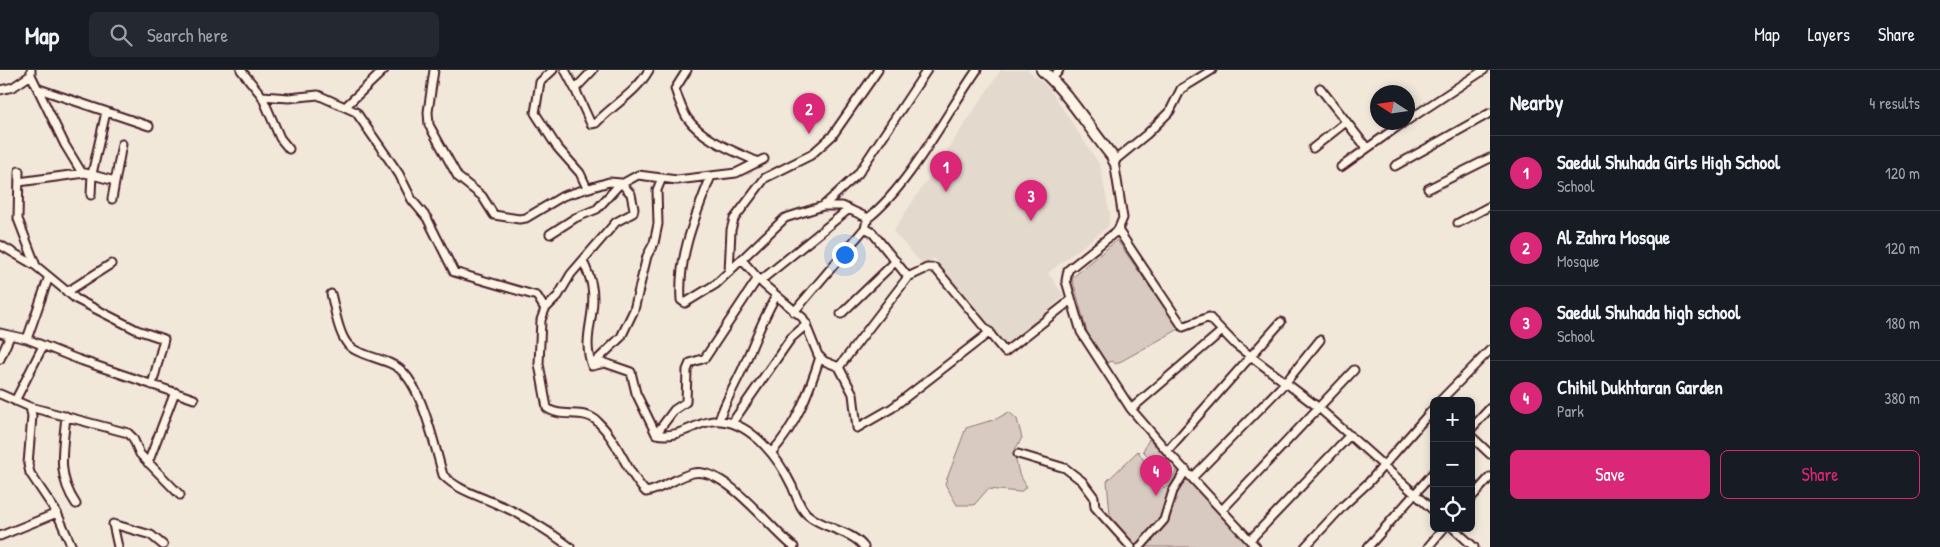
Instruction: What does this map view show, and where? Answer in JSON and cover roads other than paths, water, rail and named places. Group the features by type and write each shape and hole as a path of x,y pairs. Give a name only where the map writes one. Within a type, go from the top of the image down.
{"street":[{"path":"241,70 262,96 280,138 289,149"},
{"path":"346,107 384,70"},
{"path":"434,70 428,112 429,125 458,177 482,196 494,215 519,219 526,218 563,196 608,182 621,183 631,194 633,213 616,222 582,260 558,296 545,309 541,327 539,364 547,408 552,412 588,416 597,421 629,465 636,482 646,492 659,490 694,472 709,475 726,484 794,547"},
{"path":"553,70 540,82 535,113 557,148 580,173 587,188"},
{"path":"565,70 591,124 596,123 606,112 641,85 650,70"},
{"path":"575,88 593,70"},
{"path":"550,234 575,218 598,209 621,183 643,174 677,180 711,176 736,173 761,160 724,147 704,134 687,118 674,89 687,70"},
{"path":"729,272 731,230 734,219 765,178 811,155 832,136 878,70"},
{"path":"823,206 858,174 927,70"},
{"path":"794,312 865,228 868,218 881,207 910,170 977,70"},
{"path":"1042,70 1060,86 1081,117 1112,156 1123,218 1118,230 1068,270 1066,281 1081,332 1131,408 1166,451 1193,477 1256,547"},
{"path":"1052,79 1058,70"},
{"path":"1114,161 1148,134 1170,111 1181,89 1212,70"},
{"path":"1415,115 1484,70"},
{"path":"0,90 13,87 31,72 65,145 82,173"},
{"path":"1320,88 1366,147"},
{"path":"39,89 149,126"},
{"path":"262,96 290,98 318,95 356,112 378,143 412,200 433,228 454,272 537,296 545,309"},
{"path":"90,195 92,174 106,112"},
{"path":"1395,166 1490,113"},
{"path":"1313,148 1346,122"},
{"path":"1341,167 1392,130"},
{"path":"112,199 122,144"},
{"path":"1428,189 1490,158"},
{"path":"18,171 18,219 36,266"},
{"path":"19,182 82,173 115,181"},
{"path":"711,176 689,234 680,284 681,300 685,303 716,284 784,218 823,206 842,206 868,218"},
{"path":"592,366 621,338 634,310 647,256 654,243 658,224 657,190 662,178"},
{"path":"1458,223 1490,206"},
{"path":"656,434 674,410 686,402 687,370 690,363 704,358 759,280 849,209"},
{"path":"865,228 872,232 908,277"},
{"path":"1118,230 1183,327 1209,317 1251,357 1319,408 1430,508"},
{"path":"0,245 36,266 48,279 66,292 137,330 164,339 152,384"},
{"path":"582,260 592,286 593,307 587,352 592,366"},
{"path":"742,260 759,280 806,324 820,357 824,361 839,367 853,394 857,428 892,408 990,332"},
{"path":"841,314 896,262"},
{"path":"66,292 111,264"},
{"path":"839,367 908,277 927,268 935,268 1005,352 1065,305 1071,298"},
{"path":"27,339 48,279"},
{"path":"331,294 346,342 355,349 390,363 402,371 410,383 430,429 443,475 448,480 481,498 498,504 570,547"},
{"path":"719,420 760,323 776,296"},
{"path":"1166,451 1281,322"},
{"path":"732,423 791,338 806,324"},
{"path":"1131,408 1222,331"},
{"path":"0,333 27,339 194,399"},
{"path":"0,359 10,336"},
{"path":"1193,477 1286,382 1320,340"},
{"path":"15,401 43,346"},
{"path":"1444,397 1490,350"},
{"path":"772,453 786,437 810,390 820,357"},
{"path":"592,366 605,363 631,372 636,393 656,434"},
{"path":"1222,510 1354,370"},
{"path":"148,463 174,392"},
{"path":"0,394 30,407 128,433 133,438 140,454 180,495"},
{"path":"30,407 32,416 28,464 30,473 57,513 72,547"},
{"path":"1475,425 1490,408"},
{"path":"1305,547 1343,506 1370,482 1430,412"},
{"path":"66,416 62,469 66,489 76,504"},
{"path":"656,434 670,436 719,420 732,423 762,442 772,453 782,467 807,514 847,535 864,547"},
{"path":"1250,540 1350,436"},
{"path":"1475,440 1490,454"},
{"path":"1018,454 1065,468 1082,480 1094,497 1095,506 1131,547"},
{"path":"1140,547 1164,520 1173,491 1186,470"},
{"path":"1368,547 1430,476"},
{"path":"1475,494 1490,477"},
{"path":"0,536 57,513"},
{"path":"118,547 113,524 151,535 163,545"},
{"path":"1428,547 1441,532"},
{"path":"1457,532 1474,547"}],"place":[{"name":"Al Zahra Mosque","path":"809,134"},
{"name":"Saedul Shuhada Girls High School","path":"946,192"},
{"name":"Saedul Shuhada high school","path":"1031,221"},
{"name":"Chihil Dukhtaran Garden","path":"1156,496"}]}
